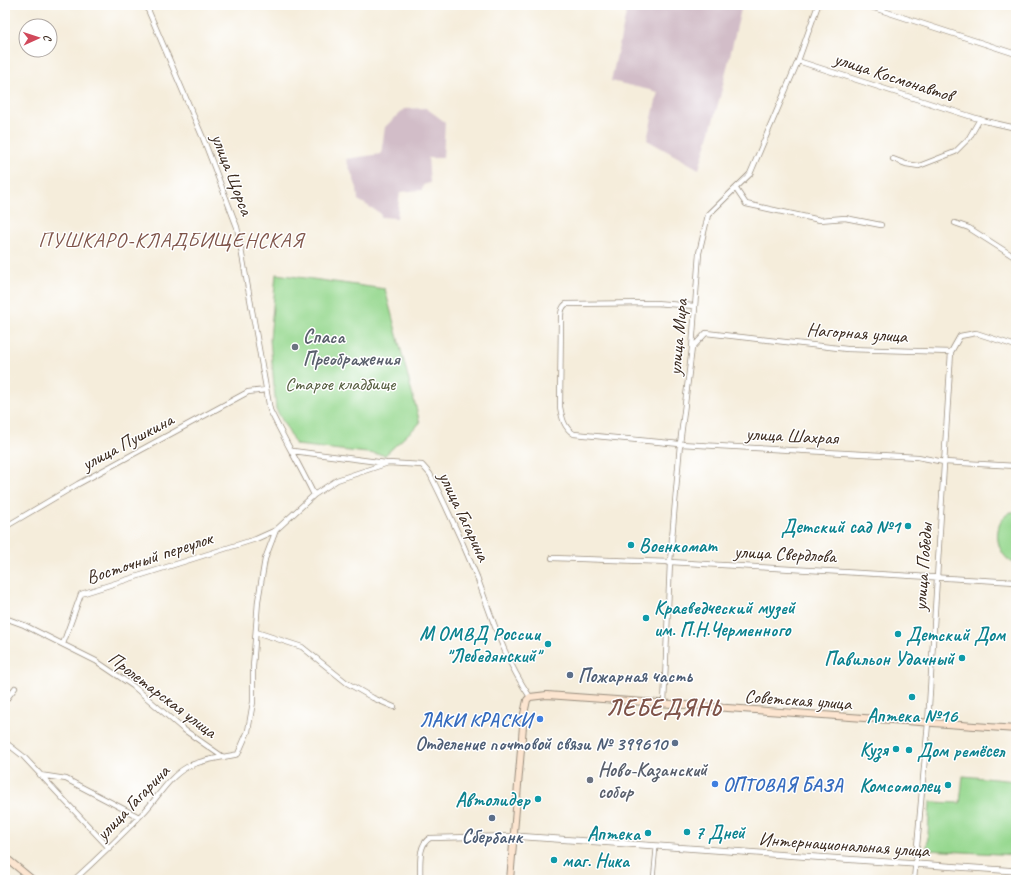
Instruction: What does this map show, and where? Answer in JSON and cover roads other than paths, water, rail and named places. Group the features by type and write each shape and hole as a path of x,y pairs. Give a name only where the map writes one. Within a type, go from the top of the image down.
{"main road":[{"name":"Советская улица","path":"530,697 539,694 1016,729"},
{"path":"510,880 524,714 527,700 530,697"},
{"path":"5,857 33,880"}],"street":[{"name":"улица Щорса","path":"146,5 200,130 238,227 270,410 283,436 293,451 314,495"},
{"name":"улица Мира","path":"664,704 670,562 680,444 692,348 699,253 708,215 750,174 798,61 818,5"},
{"path":"864,5 1016,54"},
{"name":"улица Космонавтов","path":"798,61 980,119 1016,128"},
{"path":"893,158 906,164 919,166 955,152 969,138 980,119"},
{"path":"736,189 746,204 753,206 820,220 845,218 880,225"},
{"path":"955,223 969,228 1016,258"},
{"name":"улица Шахрая","path":"695,306 655,303 566,304 563,306 560,316 560,407 567,430 574,434 680,444 918,458 944,462 1016,466"},
{"name":"Нагорная улица","path":"692,348 706,333 847,349 951,352"},
{"path":"951,352 960,336 976,333 1016,346"},
{"name":"улица Победы","path":"914,880 928,723 951,352"},
{"name":"улица Пушкина","path":"5,527 78,484 248,392 266,390"},
{"path":"293,451 388,463"},
{"name":"улица Гагарина","path":"74,880 109,848 139,817 163,788 187,767 238,754 248,731 253,702 258,601 265,559 276,530 314,495 337,480 388,463 422,465 430,474 476,576 501,646 514,673 530,697"},
{"name":"Восточный переулок","path":"63,644 81,594 256,539 276,530"},
{"name":"улица Свердлова","path":"552,558 670,562 1016,582"},
{"path":"5,618 24,625 63,644"},
{"path":"256,632 302,647 347,683 373,698 394,707"},
{"name":"Пролетарская улица","path":"63,644 96,661 133,686 183,729 223,757"},
{"path":"5,701 15,688"},
{"path":"5,742 23,756 38,774 60,794 109,848"},
{"path":"38,774 66,778 139,817"},
{"name":"Интернациональная улица","path":"420,880 422,846 425,841 430,838 514,836 1016,871"},
{"path":"653,880 656,847"}],"place":[{"name":"Спаса Преображения","path":"295,347"},
{"name":"Детский сад №1","path":"908,526"},
{"name":"Военкомат","path":"631,545"},
{"name":"Краеведческий музей им. П.Н.Черменного","path":"646,618"},
{"name":"Детский Дом","path":"898,634"},
{"name":"М ОМВД России \"Лебедянский\"","path":"548,644"},
{"name":"Павильон Удачный","path":"962,658"},
{"name":"Пожарная часть","path":"570,675"},
{"name":"Аптека №16","path":"912,697"},
{"name":"ЛАКИ КРАСКИ","path":"540,719"},
{"name":"Отделение почтовой связи № 399610","path":"675,743"},
{"name":"Кузя","path":"896,749"},
{"name":"Дом ремёсел","path":"909,750"},
{"name":"Ново-Казанский собор","path":"590,780"},
{"name":"ОПТОВАЯ БАЗА","path":"715,784"},
{"name":"Комсомолец","path":"948,785"},
{"name":"Автолидер","path":"538,799"},
{"name":"Сбербанк","path":"492,818"},
{"name":"7 Дней","path":"687,832"},
{"name":"Аптека","path":"648,833"},
{"name":"маг. Ника","path":"554,860"}],"district":[{"name":"ПУШКАРО-КЛАДБИЩЕНСКАЯ","path":"171,240"},
{"name":"ЛЕБЕДЯНЬ","path":"664,707"}],"park label":[{"name":"Старое кладбище","path":"340,383"}]}
